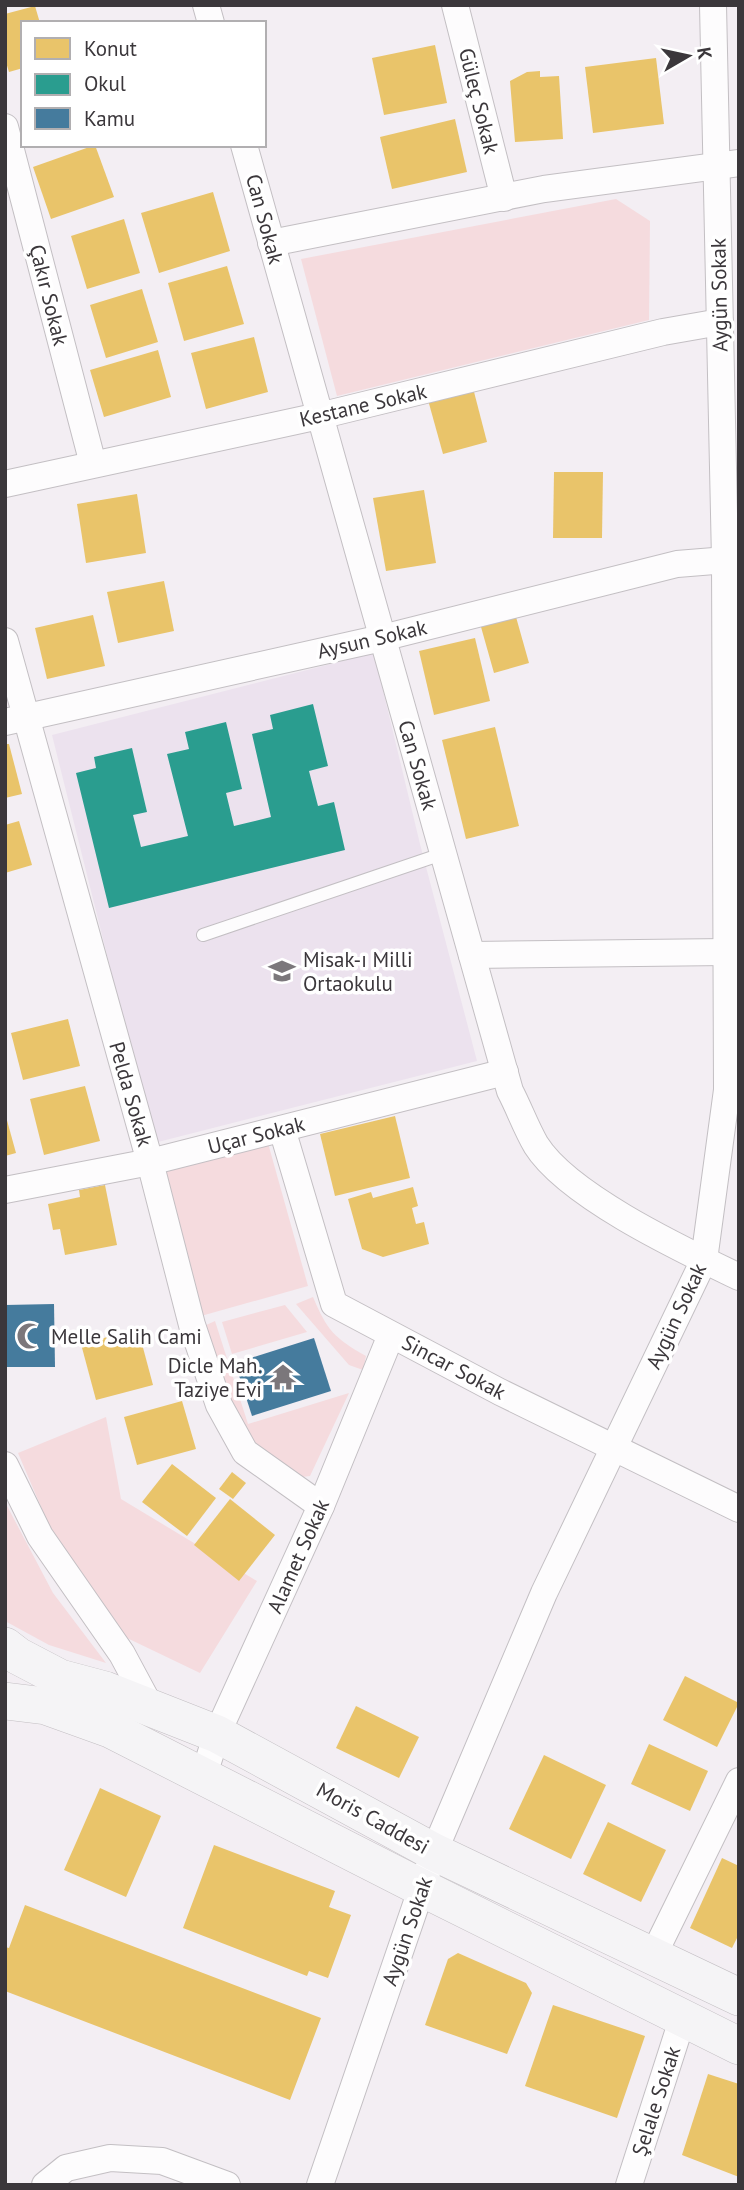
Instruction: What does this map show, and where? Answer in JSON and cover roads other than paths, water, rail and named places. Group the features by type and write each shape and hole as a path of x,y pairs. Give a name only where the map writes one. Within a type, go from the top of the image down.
{"street":[{"name":"Güleç Sokak","path":"455,5 504,198"},
{"name":"Aygün Sokak","path":"320,2185 434,1852 544,1593 704,1260 727,1090 726,952 732,559 720,322 727,164 713,5"},
{"name":"Çakır Sokak","path":"7,138 93,464"},
{"name":"Can Sokak","path":"245,147 510,1091 537,1146 570,1182 607,1207 739,1277"},
{"path":"271,243 544,189 727,164"},
{"name":"Kestane Sokak","path":"5,484 319,416 663,332 720,322"},
{"name":"Aysun Sokak","path":"16,720 382,638 677,564 732,559"},
{"name":"Pelda Sokak","path":"5,641 16,720 150,1163 192,1325 219,1405 245,1452 321,1506"},
{"path":"472,955 726,952"},
{"name":"Uçar Sokak","path":"5,1190 150,1163 505,1072"},
{"name":"Sincar Sokak","path":"282,1129 334,1304 500,1392 739,1509"},
{"name":"Alamet Sokak","path":"203,1777 217,1734 321,1506 391,1335"},
{"path":"5,1465 40,1536 122,1654 150,1708"},
{"name":"Moris Caddesi","path":"5,1646 18,1656 60,1678 105,1690 217,1734 434,1852 739,1997"},
{"name":"Moris Caddesi","path":"5,1701 46,1706 110,1729 739,2046"},
{"path":"653,1956 739,1781"},
{"name":"Şelale Sokak","path":"629,2185 683,2017"},
{"path":"45,2185 66,2168 110,2158 162,2161 227,2185"}],"lane":[{"path":"203,935 442,854"}],"place":[{"name":"Misak-ı Milli Ortaokulu","path":"282,971"},
{"name":"Melle Salih Cami","path":"30,1336"},
{"name":"Dicle Mah. Taziye Evi","path":"283,1377"}]}
